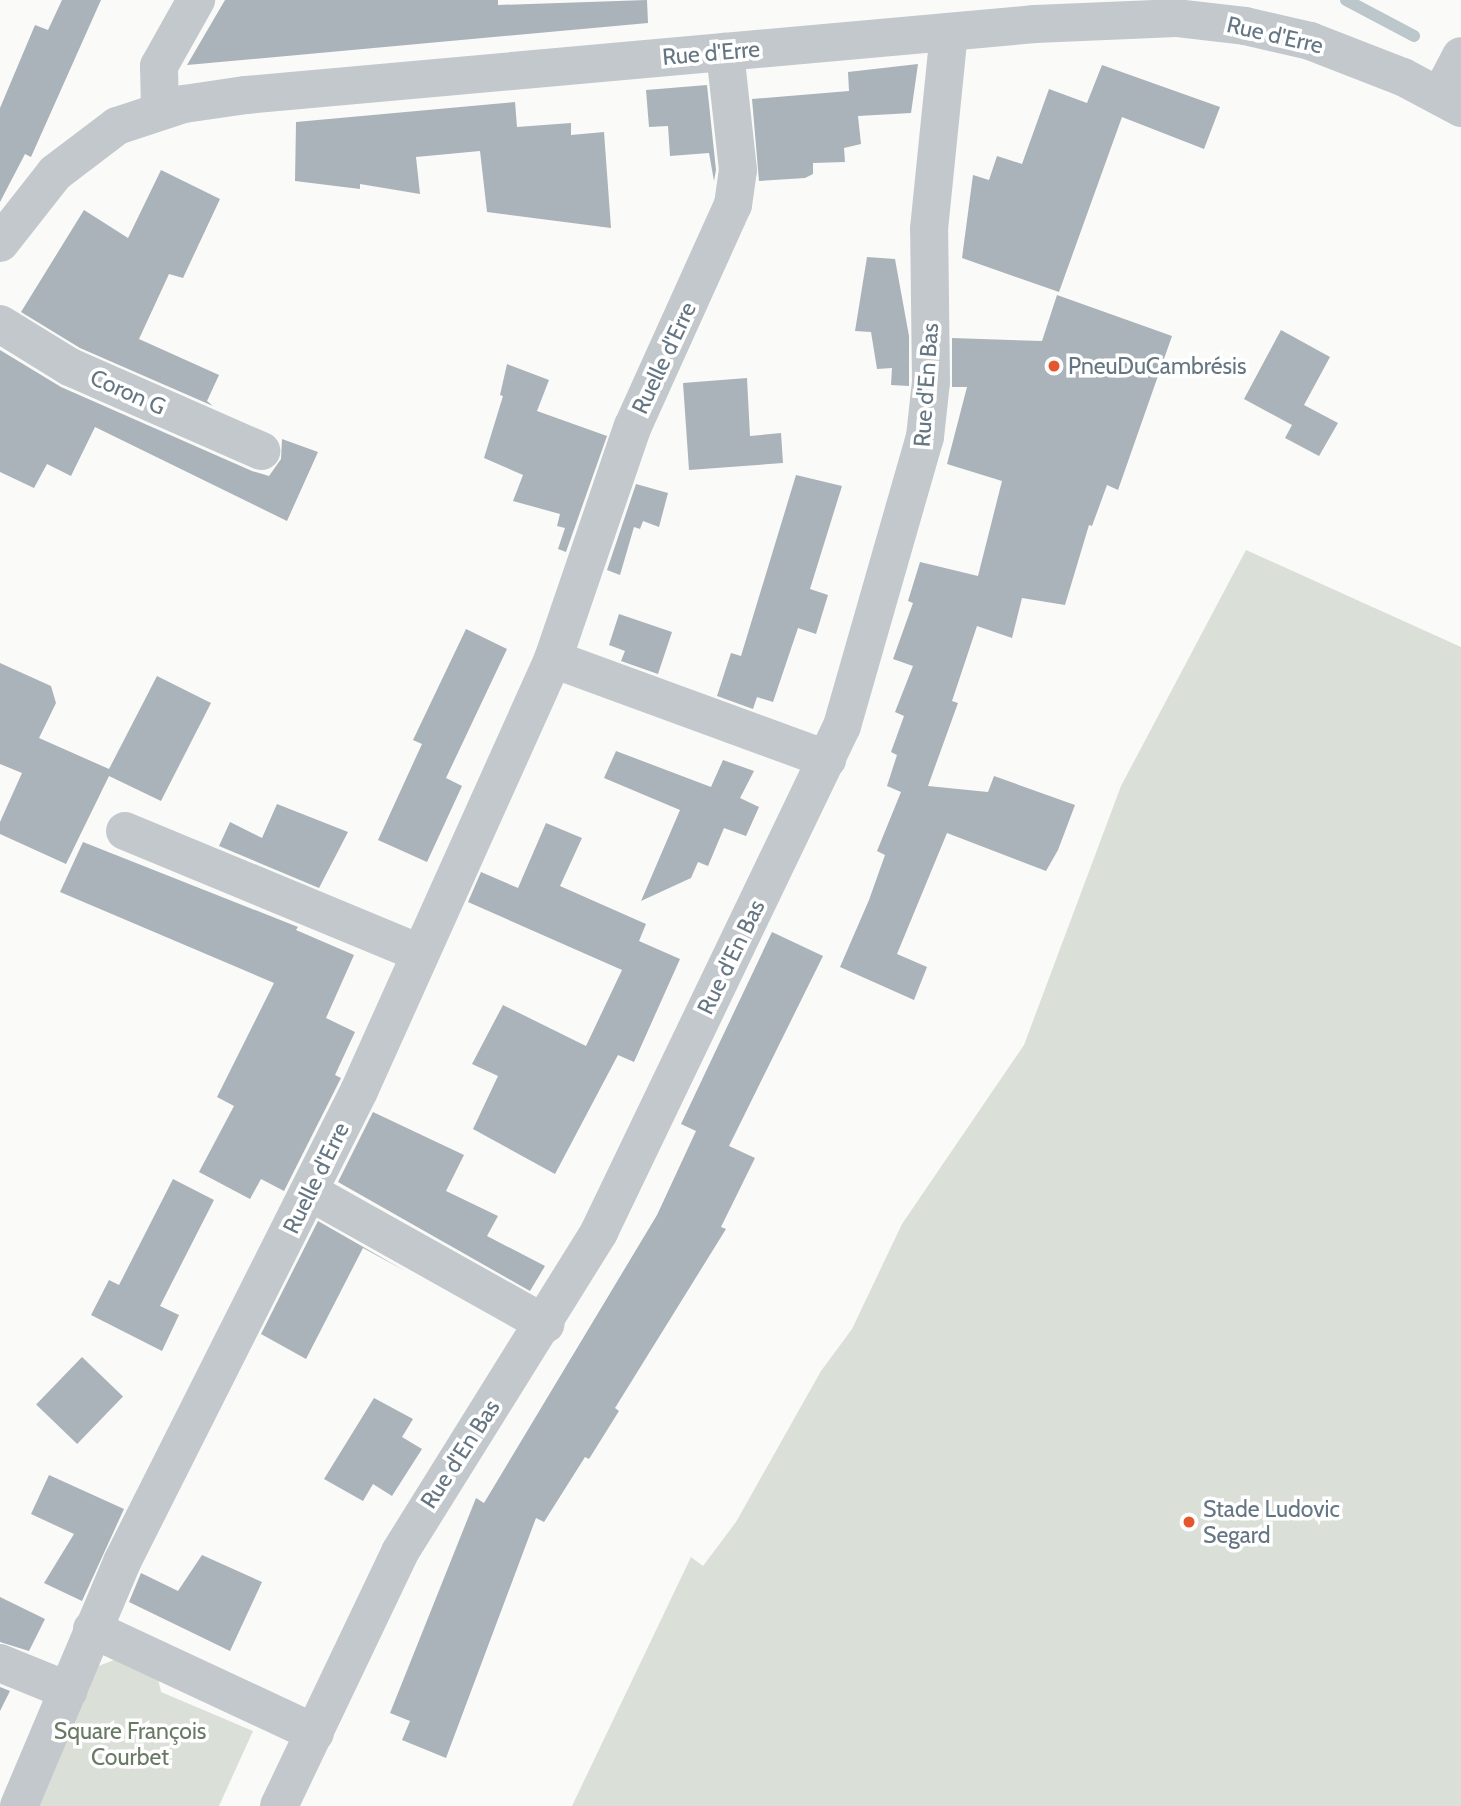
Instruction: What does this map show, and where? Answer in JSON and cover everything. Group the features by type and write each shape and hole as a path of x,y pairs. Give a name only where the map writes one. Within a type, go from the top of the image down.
{"street":[{"path":"160,110 159,66 196,0"},
{"name":"Rue d'Erre","path":"0,243 38,193 76,153 117,126 160,110 246,95 725,52 964,21 1132,18 1212,21 1310,41 1450,102"},
{"name":"Rue d'En Bas","path":"279,1806 400,1552 545,1324 612,1206 827,759 861,671 925,437 931,382 929,229 964,21"},
{"name":"Ruelle d'Erre","path":"19,1806 92,1629 359,1091 552,659 633,426 733,205 738,170 725,52"},
{"path":"1450,102 1461,56"},
{"name":"Coron G","path":"0,324 71,367 261,451"},
{"path":"552,659 827,759"},
{"path":"125,831 419,953"},
{"path":"310,1192 545,1324"},
{"path":"92,1629 315,1733"},
{"path":"0,1663 68,1691"}],"green space":[{"path":"1246,550 1461,647 1461,1806 572,1806 691,1557 703,1566 736,1522 821,1371 852,1329 902,1224 1024,1045 1121,786"},
{"name":"Square François Courbet","path":"119,1658 157,1674 161,1692 253,1731 219,1806 39,1806 96,1667"}],"building":[{"path":"62,0 101,0 31,157 25,154 0,202 0,108 35,25 48,30"},
{"path":"225,0 498,0 498,5 647,0 648,23 187,65"},
{"path":"918,64 911,113 858,116 861,144 844,148 845,162 813,163 813,174 805,178 759,181 752,99 849,91 848,72"},
{"path":"1102,65 1220,107 1204,149 1122,117 1059,292 962,258 973,175 989,180 997,156 1022,164 1049,89 1087,103"},
{"path":"707,85 716,170 714,181 709,153 670,156 668,126 649,127 646,90"},
{"path":"515,102 517,127 571,123 571,135 604,132 611,228 487,212 480,151 416,157 420,194 360,184 360,189 295,181 296,122"},
{"path":"161,170 220,199 183,278 169,274 139,339 219,375 207,401 213,406 80,348 21,312 84,210 128,238"},
{"path":"867,257 895,259 909,336 909,386 891,385 892,368 877,369 871,332 855,331"},
{"path":"1057,295 1172,336 1118,490 1107,485 1092,526 1089,525 1065,605 1022,598 1012,638 977,626 952,701 958,703 928,786 988,792 994,776 1075,805 1058,850 1046,871 947,833 897,954 927,967 914,1000 840,967 885,855 877,851 901,792 887,786 897,755 891,752 904,716 895,712 913,666 893,659 913,603 908,601 920,562 978,576 1002,481 947,464 967,387 952,387 952,338 1042,341"},
{"path":"1281,330 1330,357 1304,405 1338,423 1319,456 1285,438 1292,425 1244,399"},
{"path":"0,350 61,387 252,471 269,476 281,459 282,439 318,452 287,521 95,427 71,476 47,464 34,488 0,472"},
{"path":"507,364 549,380 537,411 607,436 566,552 558,549 565,528 557,526 560,514 513,501 523,475 484,458 503,396 500,395"},
{"path":"747,378 750,436 781,433 783,463 689,470 683,383"},
{"path":"796,475 842,486 810,589 828,595 816,634 798,628 773,702 757,697 753,709 717,696 731,653 741,656"},
{"path":"636,484 668,493 659,527 643,521 640,529 634,527 620,575 607,570"},
{"path":"619,614 672,632 658,674 621,661 625,651 609,645"},
{"path":"466,629 507,649 446,778 462,786 427,862 378,840 422,744 413,740"},
{"path":"0,663 51,686 56,703 39,738 109,769 157,676 211,703 161,801 109,776 66,864 0,834 0,822 22,773 0,764"},
{"path":"616,751 711,787 723,760 754,771 740,798 759,807 746,836 724,828 708,866 698,862 691,878 641,901 680,810 604,778"},
{"path":"277,804 348,832 319,888 219,846 230,822 262,838"},
{"path":"546,823 582,838 560,886 646,924 639,941 680,959 634,1062 618,1055 555,1174 473,1129 498,1076 472,1064 503,1005 586,1046 622,970 468,902 481,872 518,888"},
{"path":"83,842 298,927 296,930 354,955 326,1018 355,1032 335,1075 341,1078 284,1191 261,1179 250,1199 199,1172 234,1106 217,1097 274,983 60,892"},
{"path":"772,932 823,956 729,1146 755,1158 721,1227 726,1229 615,1408 619,1411 589,1459 585,1457 544,1522 536,1518 446,1758 402,1740 410,1721 390,1713 476,1498 484,1503 657,1215 696,1131 681,1124"},
{"path":"373,1112 464,1155 446,1191 498,1216 487,1236 545,1266 530,1291 338,1182"},
{"path":"173,1179 214,1200 160,1306 179,1315 162,1351 91,1315 109,1280 119,1285"},
{"path":"318,1221 407,1272 363,1248 306,1359 261,1334"},
{"path":"82,1357 123,1397 77,1444 36,1404"},
{"path":"374,1398 413,1419 402,1437 422,1449 392,1496 373,1484 363,1501 324,1479"},
{"path":"49,1475 124,1509 82,1601 44,1583 74,1534 31,1514"},
{"path":"202,1555 262,1582 230,1651 129,1602 141,1573 178,1591"},
{"path":"0,1597 45,1619 29,1651 0,1642"},
{"path":"0,1687 10,1691 0,1711"}],"waterway":[{"path":"1346,0 1414,36"}],"place":[{"name":"PneuDuCambrésis","path":"1054,366"},
{"name":"Stade Ludovic Segard","path":"1189,1522"}]}
